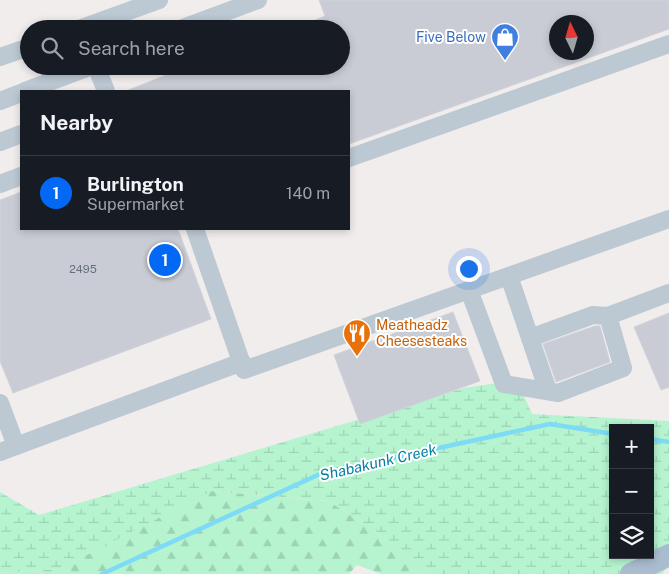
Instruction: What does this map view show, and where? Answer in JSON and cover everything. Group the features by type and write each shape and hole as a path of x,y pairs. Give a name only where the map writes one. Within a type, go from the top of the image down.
{"main road":[{"path":"631,574 669,554"}],"lane":[{"path":"104,20 159,0"},
{"path":"204,20 258,0"},
{"path":"350,158 669,44"},
{"path":"0,57 20,50"},
{"path":"28,90 68,75"},
{"path":"100,75 106,90"},
{"path":"0,100 20,93"},
{"path":"0,142 20,134"},
{"path":"0,184 20,176"},
{"path":"195,230 244,370 669,219"},
{"path":"509,276 548,391"},
{"path":"469,290 504,384 558,392 623,368 608,316"},
{"path":"530,338 593,315 608,316 669,293"},
{"path":"1,410 8,449 242,362"}],"green space":[{"path":"517,380 532,414 669,421 669,565 662,574 432,574 387,540 329,501 212,491 59,569 0,573 0,492 39,515 464,388"},
{"path":"211,491 329,501 387,540 432,574 381,574 357,565 349,574 0,574 59,569"}],"building":[{"path":"319,0 669,0 669,29 594,56 594,15 549,15 549,60 583,60 350,144 350,90 129,90 166,75 350,75 350,20 315,20 325,16"},
{"path":"20,192 20,230 178,230 211,319 13,393 0,361 0,200"},
{"path":"453,312 480,381 360,424 334,355"},
{"path":"669,313 669,387 661,390 634,327"},
{"path":"595,326 600,326 610,362 556,382 543,344"}],"waterway":[{"name":"Shabakunk Creek","path":"102,574 322,473 550,424 609,433"},
{"name":"Shabakunk Creek","path":"654,440 669,442"}],"place":[{"name":"Five Below","path":"505,61"},
{"name":"Burlington","path":"165,260"},
{"name":"Meatheadz Cheesesteaks","path":"357,357"}]}
